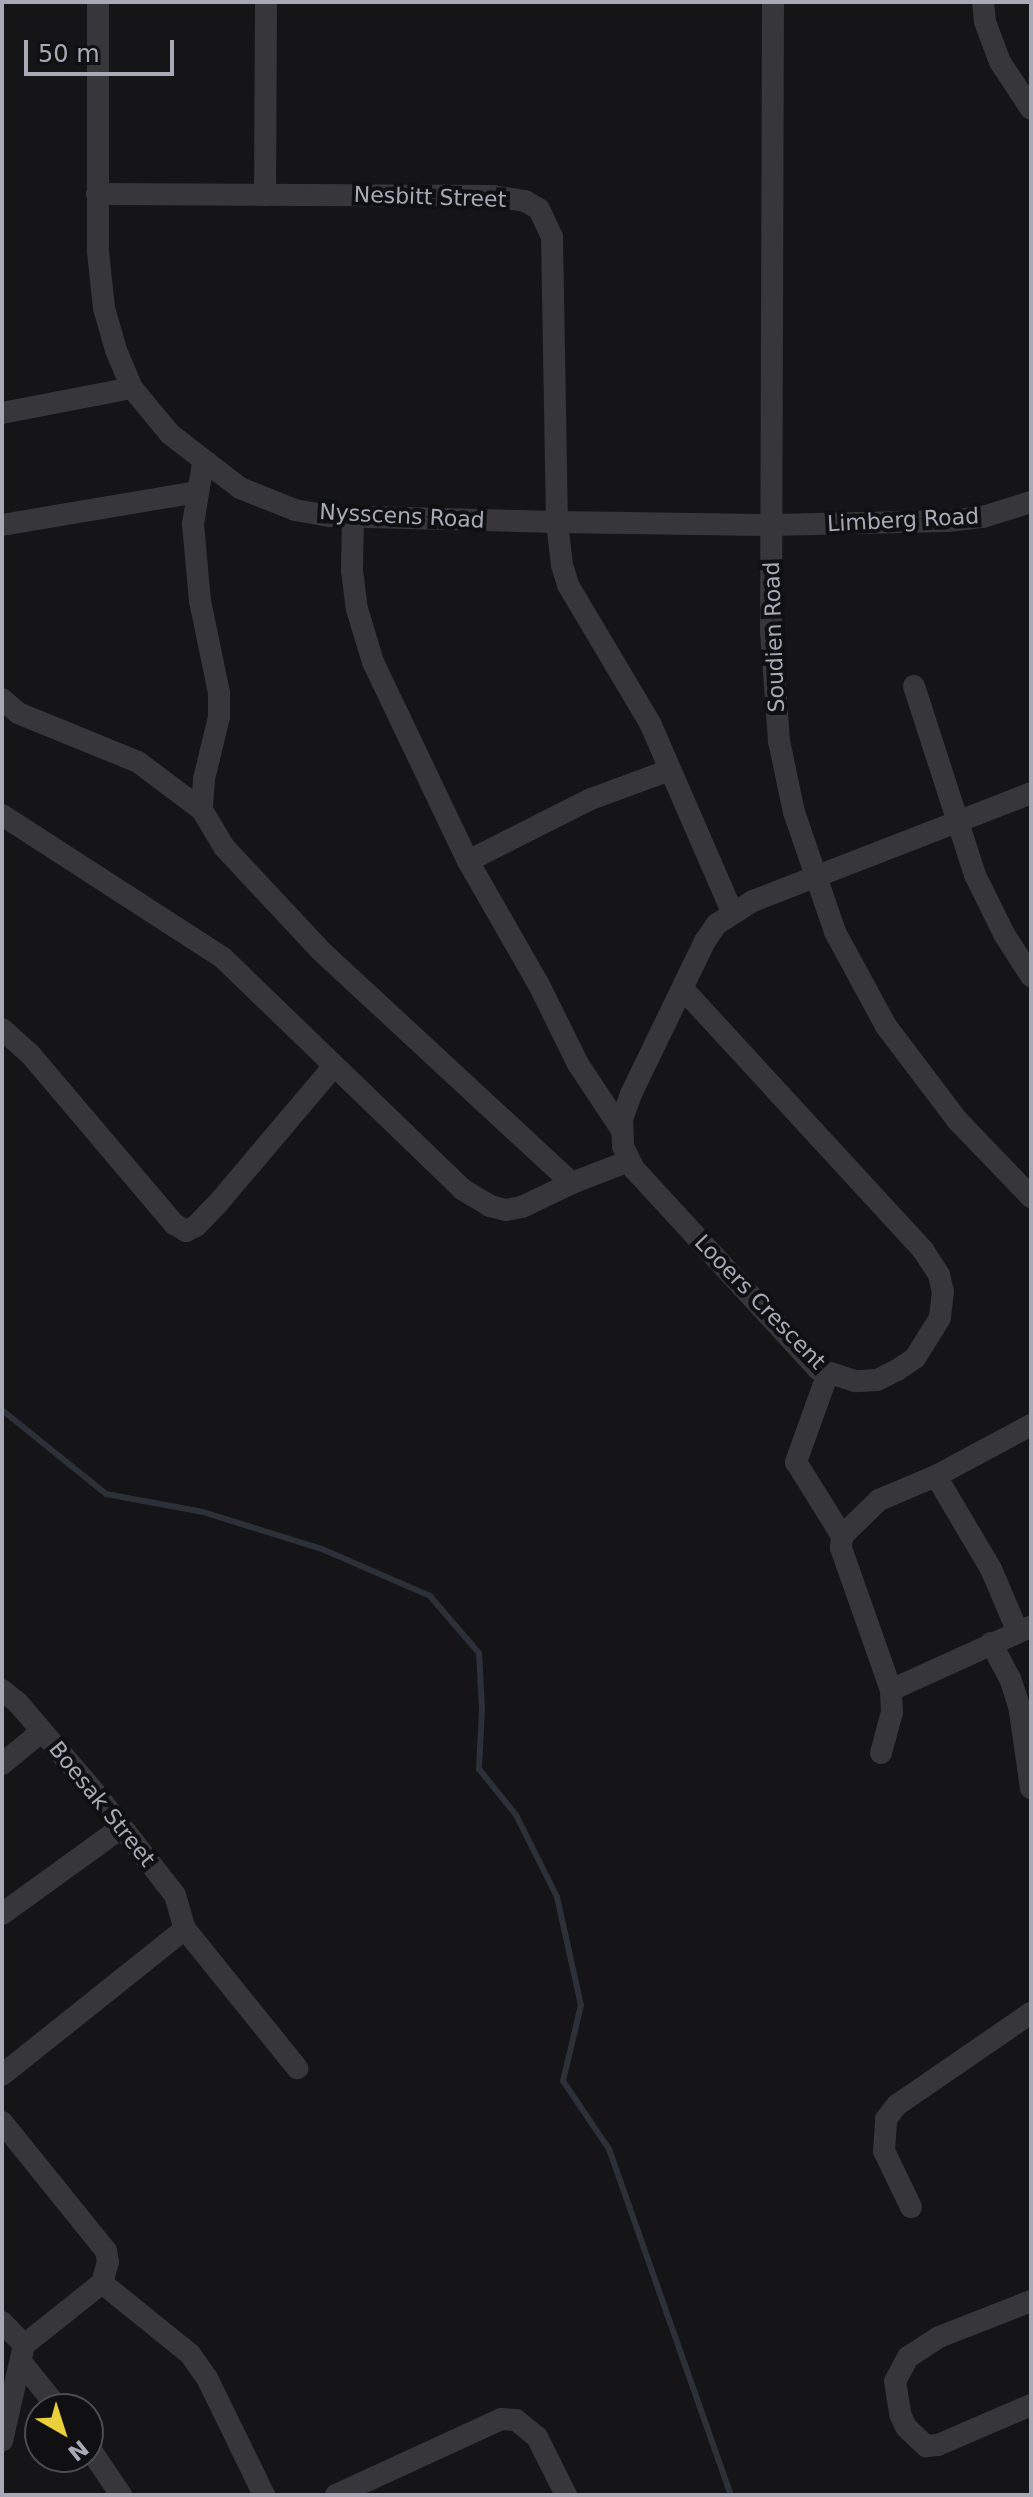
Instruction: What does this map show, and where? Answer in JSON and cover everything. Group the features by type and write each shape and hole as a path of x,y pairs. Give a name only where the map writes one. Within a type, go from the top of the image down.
{"street":[{"name":"Nysscens Road","path":"98,2 97,194 104,308 132,388 170,434 203,463 240,488 295,510 353,517 772,525"},
{"path":"265,195 266,2"},
{"name":"Soudien Road","path":"773,2 771,632 779,741 794,812 814,878 855,972 886,1026 957,1120 1031,1197"},
{"path":"983,2 985,22 1000,62 1031,109"},
{"name":"Nesbitt Street","path":"97,194 493,196 525,201 539,209 552,237 557,522 568,585 616,662 670,770 732,912"},
{"path":"2,413 132,388"},
{"path":"202,810 204,779 219,717 219,693 200,601 193,524 203,463"},
{"path":"2,525 198,492"},
{"name":"Limberg Road","path":"772,525 948,521 983,517 1031,502"},
{"path":"353,517 352,570 357,609 373,662 468,861 538,983 578,1064 621,1129"},
{"path":"914,686 975,875 1004,934 1031,976"},
{"path":"2,699 18,713 138,762 202,810 224,847 320,950 572,1183"},
{"path":"468,861 591,799 670,770"},
{"path":"621,1129 631,1094 705,941 717,924 732,912 1031,793"},
{"path":"2,815 223,958 462,1189 490,1206 506,1210 522,1207 629,1161"},
{"name":"Looers Crescent","path":"621,1129 629,1161 818,1369 855,1381 877,1380 915,1358 940,1318 943,1292 939,1275 923,1250 683,989"},
{"path":"2,1029 40,1066 174,1224 186,1231 196,1226 219,1202 334,1066"},
{"path":"828,1373 796,1462 842,1536 841,1548 891,1690 892,1712 881,1753"},
{"path":"842,1536 879,1500 936,1476 1031,1425"},
{"path":"891,1690 1024,1629 936,1476"},
{"path":"991,1643 1025,1711 1031,1788"},
{"name":"Boesak Street","path":"2,1690 42,1731 122,1827 175,1895 185,1929 297,2068"},
{"path":"2,1764 42,1731"},
{"path":"2,1914 122,1827"},
{"path":"2,2075 185,1929"},
{"path":"911,2207 884,2151 886,2119 897,2105 1031,2013"},
{"path":"2,2122 106,2251 108,2262 102,2283 22,2353 2,2441"},
{"path":"102,2283 190,2354 207,2378 264,2495"},
{"path":"1031,2301 939,2337 908,2357 895,2381 900,2414 906,2427 926,2446 938,2445 1031,2405"},
{"path":"2,2322 48,2393"},
{"path":"336,2495 459,2435 501,2419 516,2420 537,2437 566,2495"},
{"path":"104,2470 121,2495"}],"waterway":[{"path":"2,1410 106,1494 203,1512 322,1549 430,1596 479,1653 482,1709 479,1769 516,1815 557,1897 581,2005 563,2081 609,2149 731,2495"}]}
